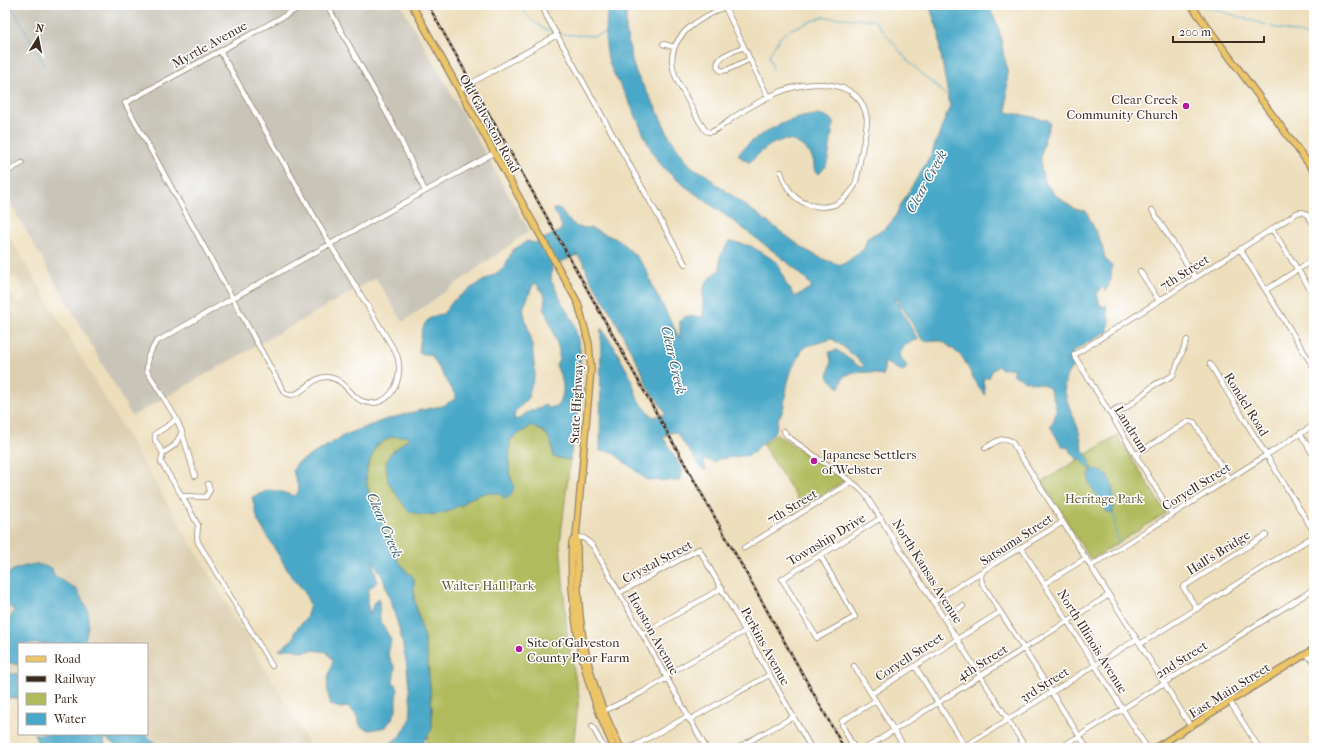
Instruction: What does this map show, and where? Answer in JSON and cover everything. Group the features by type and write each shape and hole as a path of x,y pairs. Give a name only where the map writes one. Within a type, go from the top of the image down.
{"main road":[{"name":"Old Galveston Road","path":"412,5 549,252"},
{"path":"1191,5 1314,171"},
{"name":"State Highway 3","path":"549,252 578,303 589,344 591,369 576,536 577,585 581,626 588,662 601,713 614,748"},
{"name":"East Main Street","path":"1155,748 1311,652"},
{"name":"State Highway 3","path":"601,713 621,748"}],"street":[{"name":"Myrtle Avenue","path":"234,298 125,103 304,5"},
{"path":"327,5 395,128 425,191"},
{"path":"542,5 547,17 685,264"},
{"path":"768,97 726,6 691,26 681,34 674,47 672,58 673,68 678,82 704,129 709,132 714,131 730,119 768,97 791,87 811,84 826,84 839,87 854,94 861,102 866,115 866,128 856,180 852,190 844,199 832,205 823,207 809,205 796,198 790,192 781,172"},
{"path":"459,90 557,35"},
{"path":"663,44 674,47"},
{"path":"744,47 720,58 717,63 718,68 721,71 727,70 750,59"},
{"path":"220,50 330,244 398,357 400,369 398,381 392,391 383,400 373,402 363,401 356,397 350,389 340,381 328,377 315,380 296,394 291,395 286,393 234,298"},
{"path":"195,476 182,432 176,418 147,371 148,356 156,342 494,153"},
{"path":"5,173 22,163"},
{"path":"1152,210 1195,277"},
{"name":"7th Street","path":"1074,355 1299,212 1306,214 1314,225"},
{"path":"1272,228 1314,296"},
{"path":"1240,249 1314,368"},
{"path":"1266,290 1314,259"},
{"path":"1140,271 1159,301"},
{"path":"1111,415 1116,408 1125,407 1154,385 1173,376 1187,340"},
{"name":"Landrum","path":"1074,355 1172,514"},
{"name":"Rondel Road","path":"1210,364 1314,532"},
{"path":"163,453 155,440 155,434 172,423 176,418"},
{"path":"1135,455 1191,421 1194,422 1228,479"},
{"name":"Coryell Street","path":"1091,566 1314,425"},
{"name":"North Kansas Avenue","path":"784,431 787,436 851,481 865,494 1026,748"},
{"path":"182,432 175,445 163,453 161,462 198,525 198,542 272,666"},
{"path":"1300,433 1314,456"},
{"path":"985,448 1001,439 1007,439 1012,442 1191,726"},
{"name":"7th Street","path":"744,548 851,481"},
{"path":"182,496 206,497 210,490 208,484"},
{"name":"Township Drive","path":"820,555 855,617 817,638 782,579 820,555 881,518"},
{"name":"Satsuma Street","path":"933,602 982,574 1021,547 1063,522"},
{"name":"Hall's Bridge","path":"1197,609 1183,587 1266,535"},
{"name":"Houston Avenue","path":"576,536 584,538 593,546 706,748"},
{"path":"1140,644 1314,536"},
{"name":"North Illinois Avenue","path":"1021,547 1146,748"},
{"name":"Crystal Street","path":"619,593 692,552 699,549 703,554"},
{"name":"Perkins Avenue","path":"703,554 811,748"},
{"path":"1044,584 1086,558"},
{"path":"982,574 982,583 1087,748"},
{"path":"642,634 722,588"},
{"name":"2nd Street","path":"1060,748 1314,589"},
{"name":"4th Street","path":"866,748 1109,595"},
{"path":"944,618 963,606"},
{"name":"Coryell Street","path":"871,694 1000,612"},
{"path":"601,713 641,693 667,678 668,674 745,631"},
{"name":"3rd Street","path":"964,747 1137,639"},
{"path":"1311,652 1314,664"},
{"path":"854,666 905,748"},
{"path":"915,666 964,747"},
{"path":"628,748 689,718 770,674"},
{"name":"Coryell Street","path":"854,748 841,723 843,720 875,701"},
{"path":"1230,702 1259,748"},
{"path":"737,748 793,717"},
{"path":"592,726 604,748"}],"shaded area":[{"path":"5,5 401,5 529,231 403,322 376,278 132,416 5,194"},
{"path":"5,229 312,748 162,748 147,735 148,643 84,643 88,627 77,590 36,564 19,567 7,576 5,580 5,291 9,291 17,303 27,297 17,277 5,279"},
{"path":"5,602 14,611 5,625"},
{"path":"5,662 18,665 18,674 5,674"}],"green space":[{"name":"Walter Hall Park","path":"532,425 548,436 551,442 553,457 570,460 560,543 567,631 579,696 573,748 426,748 428,734 432,729 432,708 427,655 414,599 414,580 398,561 377,512 366,480 367,468 376,446 391,437 406,436 409,438 390,454 388,482 396,491 440,513 451,511 457,505 466,500 484,493 500,494 506,499 512,480 509,474 510,440"},
{"path":"776,434 846,480 803,507 763,445"},
{"name":"Heritage Park","path":"1117,435 1166,513 1091,560 1042,482"}],"water":[{"name":"Clear Creek","path":"608,5 626,5 626,30 633,64 637,75 656,108 669,136 692,167 708,176 716,184 804,249 823,259 841,265 864,249 867,238 886,228 895,217 931,155 950,106 940,50 939,33 929,5 987,5 998,27 1006,63 1007,112 1048,120 1050,123 1041,154 1042,173 1052,191 1061,199 1075,209 1086,211 1102,245 1105,259 1112,265 1111,279 1106,291 1102,287 1097,294 1100,305 1104,307 1106,305 1109,320 1108,331 1072,352 1074,365 1068,373 1065,382 1065,390 1066,398 1079,432 1083,450 1089,458 1092,469 1104,472 1108,476 1112,486 1113,514 1106,511 1089,483 1089,475 1091,470 1082,460 1077,459 1068,448 1061,445 1050,426 1055,416 1056,407 1049,388 1042,384 1025,381 1013,374 1013,368 1002,369 998,366 992,371 989,378 983,378 985,395 978,387 963,358 953,349 942,341 925,341 920,337 896,297 896,301 918,340 908,343 899,356 907,366 903,372 885,362 883,376 864,372 849,374 844,376 839,388 828,377 831,361 829,352 837,350 860,367 865,366 845,348 832,339 804,347 792,369 787,385 783,411 778,419 776,429 772,435 750,455 718,459 715,462 703,459 706,470 702,469 676,432 670,433 663,437 683,471 679,481 647,480 612,452 600,451 601,328 613,345 631,378 638,400 653,417 666,414 656,398 648,389 642,372 613,316 588,275 584,263 577,255 552,266 551,281 574,323 580,349 581,406 577,415 570,460 553,457 551,442 548,436 532,425 510,440 509,474 514,488 511,495 506,499 500,494 484,493 466,500 462,506 457,506 441,514 426,515 410,512 388,482 386,463 390,454 409,438 406,436 391,437 376,446 367,468 366,480 377,512 398,561 407,573 411,574 414,580 414,599 427,655 432,708 432,729 422,744 417,748 384,748 401,735 410,720 411,706 406,660 399,628 383,578 373,560 377,582 369,589 367,603 370,614 374,602 379,598 380,620 391,640 388,654 395,668 393,682 398,688 396,710 393,717 386,727 370,730 361,727 356,715 349,707 341,708 331,705 328,692 328,683 329,673 333,661 327,652 313,650 304,652 292,649 279,650 294,638 295,631 306,618 310,605 304,591 291,576 258,521 252,497 269,490 295,496 299,490 293,471 296,464 345,435 384,420 442,406 457,398 431,355 419,353 421,333 426,322 430,318 443,314 453,301 503,269 513,250 527,241 535,243 560,231 562,226 553,209 560,209 567,219 577,227 590,228 619,240 635,255 646,269 653,287 680,339 680,321 686,316 703,317 703,293 705,283 720,269 720,256 728,242 751,246 777,262 786,284 794,297 812,287 800,273 757,239 679,182 658,161 649,146 635,113 608,60 606,29","holes":["536,283 545,297 544,310 550,322 559,350 559,360 556,365 563,386 562,395 557,406 549,408 545,405 514,420 515,412 527,400 535,374 532,344 523,309 533,285"]},
{"path":"818,115 830,118 833,122 828,160 826,166 819,174 815,172 810,154 797,143 789,140 782,140 768,146 750,162 739,156 738,154 746,146 775,127 785,122 807,116"},
{"path":"36,564 52,568 54,575 77,590 88,610 88,627 84,643 18,643 18,665 5,662 5,625 14,611 5,602 5,579 10,572"},
{"path":"5,674 18,674 18,698 5,698"},
{"path":"34,735 146,735 162,748 115,748 115,745 104,737 105,748 44,748 38,744"}],"waterway":[{"path":"11,5 45,66"},
{"path":"449,8 457,5"},
{"path":"520,5 534,22 554,33"},
{"path":"1200,5 1277,28 1314,37"},
{"path":"773,69 769,55 780,37 791,29 823,17 874,20 909,62 948,97"},
{"path":"559,34 593,36 605,33"},
{"path":"1113,514 1115,519 1115,530 1119,542"}],"railway":[{"path":"428,5 844,748"}],"place":[{"name":"Clear Creek Community Church","path":"1186,106"},
{"name":"Japanese Settlers of Webster","path":"814,461"},
{"name":"Site of Galveston County Poor Farm","path":"519,649"}]}
